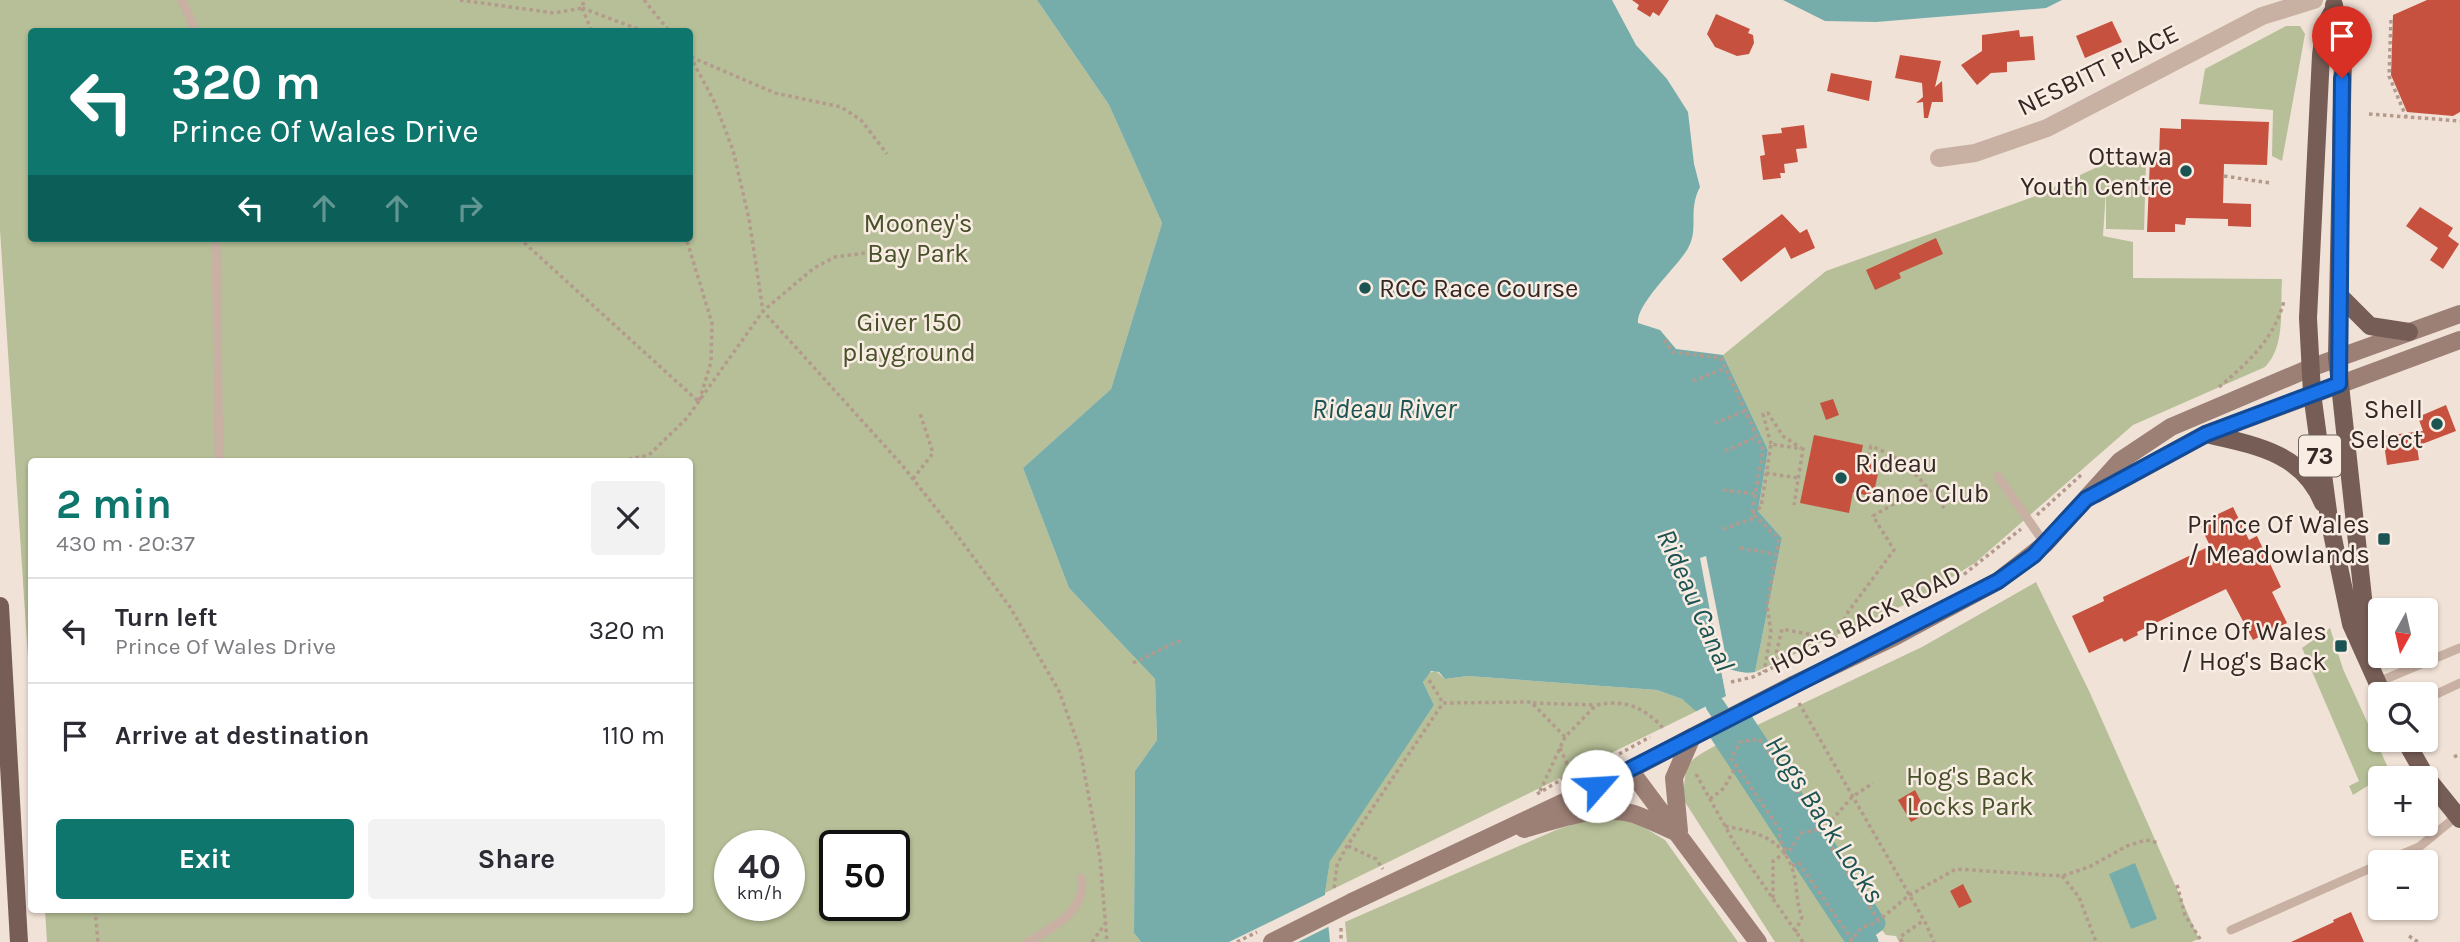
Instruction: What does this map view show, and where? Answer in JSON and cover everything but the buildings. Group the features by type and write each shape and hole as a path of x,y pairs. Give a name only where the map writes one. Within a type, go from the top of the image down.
{"main road":[{"name":"73","path":"2334,4 2343,55 2337,357 2368,642"},
{"name":"73","path":"2334,4 2325,26 2321,55 2308,290 2310,368 2329,519 2351,624 2368,656"},
{"path":"2339,295 2370,326 2409,332"},
{"name":"HOG'S BACK ROAD","path":"1272,942 1630,770 1998,581 2045,544 2120,461 2171,427 2337,357 2460,314"},
{"name":"HOG'S BACK ROAD","path":"2086,499 2206,434 2460,340"},
{"path":"2206,434 2267,448 2287,458 2314,485 2329,519"},
{"path":"0,606 5,749 19,942"},
{"path":"1679,834 1674,778 1692,737"},
{"path":"2412,752 2426,777 2459,818"},
{"path":"1630,770 1758,942"},
{"path":"1476,844 1574,815 1613,811 1635,815 1679,834"}],"street":[{"name":"NESBITT PLACE","path":"1939,158 1975,153 2047,128 2262,16 2314,0"}],"lane":[{"path":"182,0 194,28"},
{"path":"216,242 219,458"},
{"path":"1998,475 2045,544"},
{"path":"2393,682 2460,648"},
{"path":"2438,693 2460,683"},
{"path":"2411,850 2459,818"},
{"path":"2231,930 2368,869"},
{"path":"1028,942 1069,914 1078,904 1083,892 1081,878"}],"path":[{"path":"460,0 554,13 582,8 635,28"},
{"path":"583,0 582,8 590,28"},
{"path":"644,0 667,28"},
{"path":"2391,20 2389,75 2407,119"},
{"path":"693,57 752,85 841,107 861,120 887,154"},
{"path":"693,62 715,103 733,150 749,219 763,311 913,479 1010,607 1059,691 1080,749 1100,858 1107,942"},
{"path":"2369,114 2460,121"},
{"path":"2224,176 2270,183"},
{"path":"523,242 699,402"},
{"path":"687,242 712,323 712,362 699,402"},
{"path":"634,458 649,455 699,402 763,311 825,261 865,253"},
{"path":"2213,391 2242,367 2267,339 2284,301"},
{"path":"1664,340 1673,352 1721,358 1763,453 1754,515"},
{"path":"1693,381 1726,368"},
{"path":"1715,423 1745,411"},
{"path":"913,479 933,453 920,413"},
{"path":"1723,529 1754,515 1761,507 1771,444 1763,414 1768,413 1783,436 1802,449"},
{"path":"1726,451 1757,438"},
{"path":"1771,444 1802,449"},
{"path":"1868,456 1871,446 1890,453 1918,474 1944,508"},
{"path":"1794,505 1802,449"},
{"path":"1763,453 1769,454"},
{"path":"1766,473 1798,478"},
{"path":"1731,682 1778,665 1775,658 1782,629 1835,639 1848,612 1894,550 1873,516 1926,485"},
{"path":"1723,490 1756,494"},
{"path":"1754,515 1779,539 1767,605 1771,632 1764,672"},
{"path":"1948,587 1985,561 2030,521"},
{"path":"1740,548 1776,554"},
{"path":"1133,663 1181,640"},
{"path":"1429,680 1443,703"},
{"path":"1531,702 1565,737"},
{"path":"1443,703 1632,705 1650,713 1663,728"},
{"path":"1334,888 1337,865 1347,846 1443,703"},
{"path":"1799,703 1924,920 1934,942"},
{"path":"1596,705 1565,737 1539,793 1576,771 1602,763"},
{"path":"1796,932 1802,917 1795,899 1792,866 1780,840 1780,830 1731,758 1740,741 1759,739 1831,838 1828,842 1879,921"},
{"path":"1560,748 1567,764 1576,771"},
{"path":"2454,757 2460,754"},
{"path":"1689,763 1725,826 1803,942"},
{"path":"1710,799 1724,788 1737,764"},
{"path":"1773,900 1772,866 1801,833 1823,828 1852,797 1873,783"},
{"path":"1725,826 1763,835 1786,851"},
{"path":"1792,866 1799,863 1851,941 1862,927 1879,921 1908,896 1956,869 2062,876 2089,867 2127,846 2146,840 2159,844"},
{"path":"1347,846 1376,859 1383,869"},
{"path":"2062,876 2079,897 2096,942"},
{"path":"2177,885 2185,915 2202,942"},
{"path":"95,913 98,942"},
{"path":"1902,942 1900,937 1924,920"},
{"path":"1092,942 1105,922"},
{"path":"1341,928 1341,942"},
{"path":"2409,936 2418,942"}],"green space":[{"name":"Mooney's Bay Park","path":"0,0 1037,0 1109,105 1162,223 1111,389 1023,468 1069,588 1155,679 1157,740 1135,771 1134,933 1141,942 47,942 45,913 693,913 693,458 28,458 28,658 0,230"},
{"path":"2286,26 2300,26 2305,34 2282,161 2272,156 2273,110 2199,104 2205,69"},
{"name":"Rideau Canoe Club","path":"2108,162 2146,164 2144,230 2106,229 2106,190 2103,236 2133,242 2133,278 2282,279 2281,326 2272,358 2265,367 2133,425 1975,563 1915,600 1755,672 1782,538 1758,511 1768,450 1723,355 1826,271 2033,197"},
{"name":"Hog's Back Locks Park","path":"2036,582 2090,693 2199,939 2191,942 1899,942 1896,936 1886,935 1876,923 1749,729 1922,647"},
{"path":"2330,628 2343,669 2368,724 2368,752 2381,752 2387,766 2368,766 2368,786 2353,795 2349,786 2359,781 2302,648"},
{"path":"1436,671 1445,679 1468,676 1657,690 1682,699 1697,711 1325,893 1334,852 1434,705 1423,682 1428,673"},
{"path":"1720,743 1852,942 1775,942 1683,799 1685,776 1690,764 1700,754"},
{"path":"1613,817 1640,825 1665,840 1738,942 1347,942 1345,922 1556,830 1588,819"}],"water":[{"name":"Rideau River","path":"1037,0 1612,0 1636,45 1667,79 1688,112 1694,164 1700,187 1694,204 1691,242 1682,258 1643,306 1638,323 1660,330 1676,349 1723,355 1768,450 1758,511 1782,538 1755,672 1721,670 1726,695 1741,717 1716,729 1682,699 1657,690 1468,676 1445,679 1439,672 1431,671 1423,682 1434,705 1330,861 1325,893 1330,942 1141,942 1134,933 1135,771 1157,740 1155,679 1069,588 1023,468 1111,389 1162,223 1109,105"},
{"path":"1783,0 2062,0 2046,8 1876,22 1825,21"},
{"path":"2135,863 2157,919 2131,929 2109,874"}],"pier":[{"path":"1706,556 1729,673 1725,672 1729,694 1744,715 1713,732 1693,713 1726,696 1700,558"},
{"path":"1329,893 1332,925 1298,942 1229,942"}],"waterway":[{"name":"Hogs Back Locks","path":"1715,705 1801,833 1869,942"},
{"path":"1741,717 1876,923 1854,939 1716,729 1741,717"}],"place":[{"name":"Ottawa Youth Centre","path":"2186,171"},
{"name":"RCC Race Course","path":"1365,288"},
{"name":"Shell Select","path":"2437,424"},
{"name":"Rideau Canoe Club","path":"1841,478"},
{"name":"Prince Of Wales / Meadowlands","path":"2384,539"},
{"name":"Prince Of Wales / Hog's Back","path":"2341,646"}],"route":[{"path":"1597,786 1793,685 1894,637 1998,581 2034,555 2086,499 2133,476 2181,447 2206,434 2339,384 2337,357 2342,202 2342,78"}],"park label":[{"name":"Giver 150 playground","path":"909,337"}],"water label":[{"name":"Rideau Canal","path":"1696,600"}]}
